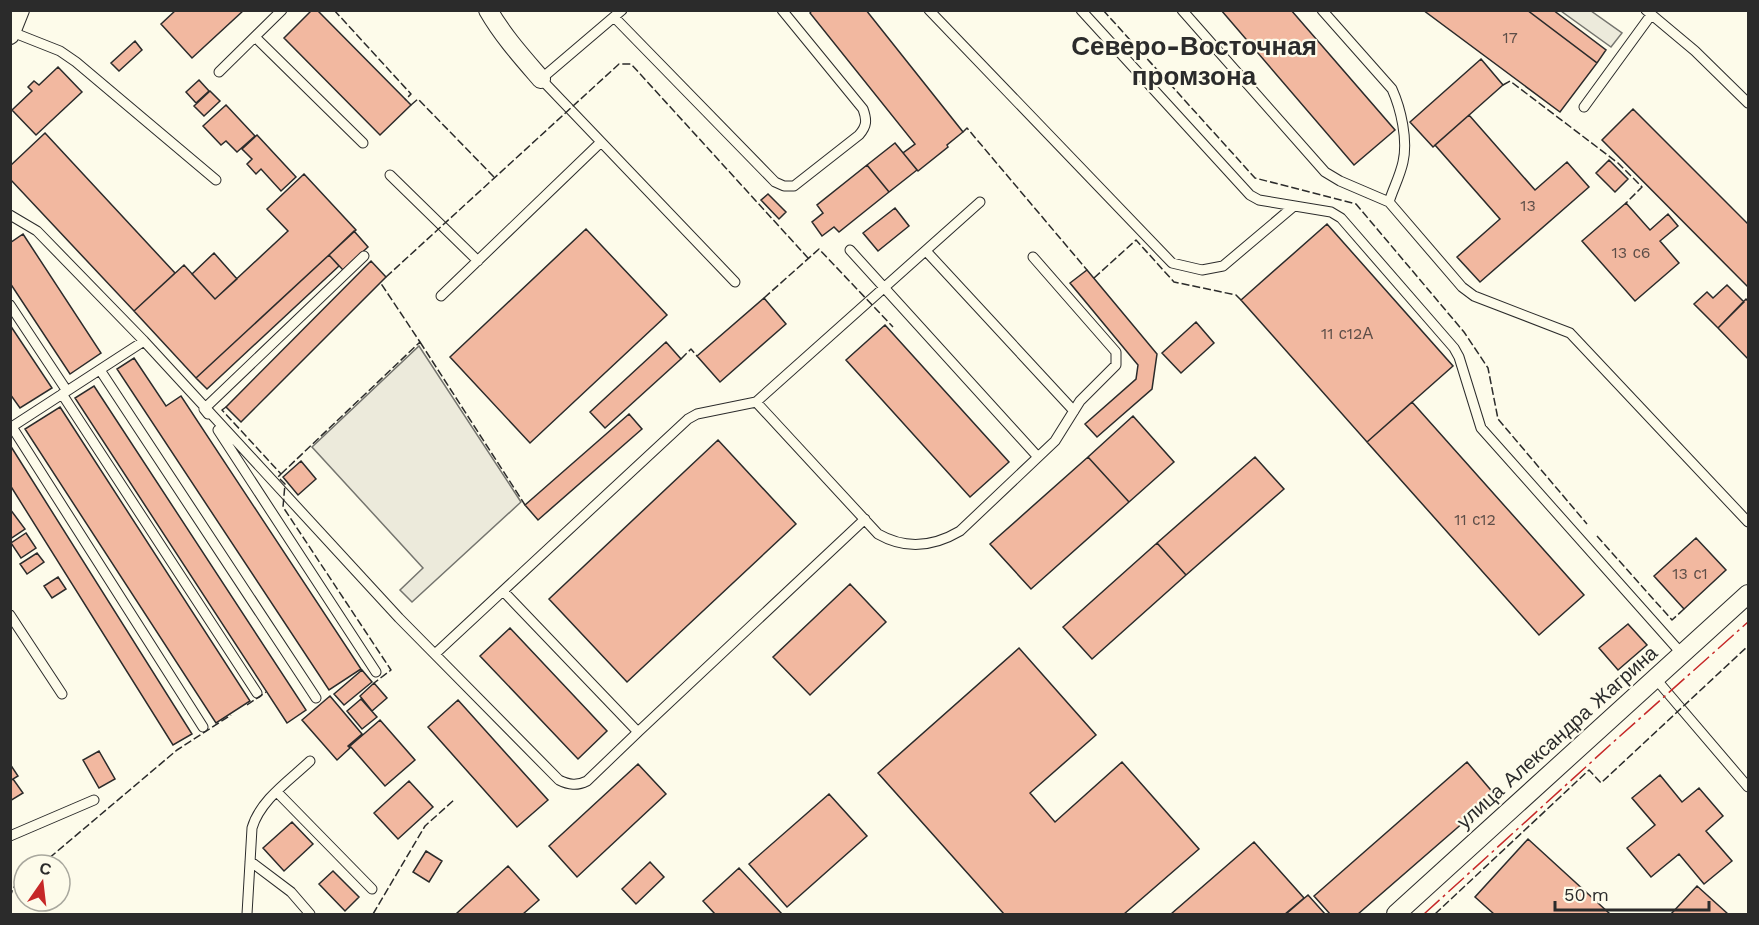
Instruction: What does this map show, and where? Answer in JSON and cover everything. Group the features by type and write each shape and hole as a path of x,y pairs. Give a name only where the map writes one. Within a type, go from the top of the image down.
{"street":[{"path":"11,33 20,10"},
{"path":"488,10 516,51 541,79"},
{"name":"улица Александра Жагрина","path":"1396,915 1749,594"}],"lane":[{"path":"219,72 282,10"},
{"path":"735,282 541,79 618,14 775,182 784,186 794,186 859,135 865,128 867,119 863,109 782,10"},
{"path":"929,10 1172,263 1202,270 1223,266 1294,206"},
{"path":"1081,10 1250,195 1259,200 1331,212 1341,218 1459,357 1481,428 1682,654"},
{"path":"1182,10 1325,172 1389,202 1462,287 1474,296 1570,333 1749,522"},
{"path":"1322,10 1392,89 1398,102 1405,144 1403,162 1389,202"},
{"path":"1584,107 1649,13 1695,51 1749,103"},
{"path":"11,33 60,51 76,62 216,180"},
{"path":"255,37 363,143"},
{"path":"441,296 601,142"},
{"path":"390,175 478,261"},
{"path":"435,654 688,419 698,414 756,402 980,202"},
{"path":"10,215 37,231 144,342 391,609 559,780 567,784 579,785 586,781 865,519"},
{"path":"850,249 1038,457"},
{"path":"926,250 1074,411"},
{"path":"204,409 364,256"},
{"path":"756,402 878,534 890,541 917,545 944,541 960,531 1055,441 1086,393 1116,365 1116,352 1033,257"},
{"path":"10,305 257,693"},
{"path":"13,426 144,342"},
{"path":"100,370 316,698"},
{"path":"204,409 376,672"},
{"path":"10,415 13,426 203,728"},
{"path":"502,591 638,732"},
{"path":"10,615 62,694"},
{"path":"1655,678 1749,787"},
{"path":"247,915 252,828 255,818 261,808 310,761"},
{"path":"277,792 372,889"},
{"path":"10,836 94,800"},
{"path":"250,861 291,892 310,915"}],"shaded area":[{"path":"1561,11 1591,11 1622,33 1611,47"},
{"path":"419,346 521,502 412,602 400,590 423,568 312,447"}],"building":[{"path":"176,10 244,10 192,58 161,24"},
{"path":"312,10 317,10 411,105 380,135 284,38"},
{"path":"812,10 866,10 963,132 918,171 903,153 915,144 810,13"},
{"path":"1221,10 1291,10 1395,130 1354,165"},
{"path":"1423,10 1527,10 1597,63 1560,112"},
{"path":"1527,10 1553,10 1606,50 1597,63"},
{"path":"135,41 142,50 119,71 111,63"},
{"path":"1481,59 1503,85 1433,147 1410,122"},
{"path":"58,67 82,92 36,135 12,110 32,91 28,87 34,81 39,85"},
{"path":"199,80 209,91 196,103 186,92"},
{"path":"210,91 220,101 204,116 194,106"},
{"path":"226,105 255,136 237,152 226,141 221,145 203,126"},
{"path":"1633,109 1748,224 1748,287 1602,140"},
{"path":"1469,115 1535,190 1567,162 1589,187 1480,282 1457,257 1500,219 1435,145"},
{"path":"45,133 175,273 134,311 10,179 10,166"},
{"path":"257,135 296,177 281,191 261,169 256,174 247,164 252,159 242,149"},
{"path":"895,143 917,170 889,192 867,165"},
{"path":"1609,160 1628,179 1615,192 1596,173"},
{"path":"867,165 889,192 839,232 834,227 822,236 812,222 823,213 817,205"},
{"path":"304,174 356,230 196,378 134,311 184,265 215,299 288,231 267,209"},
{"path":"768,194 786,212 779,219 761,200"},
{"path":"1626,203 1650,230 1668,214 1678,226 1660,241 1679,263 1635,301 1582,241"},
{"path":"895,208 909,226 878,251 863,233"},
{"path":"1327,224 1453,366 1367,442 1241,300"},
{"path":"586,229 667,315 530,443 450,357"},
{"path":"354,231 368,247 343,270 329,255"},
{"path":"23,234 101,353 70,374 10,283 10,243"},
{"path":"214,253 237,279 215,299 192,274"},
{"path":"329,255 339,266 207,389 196,378"},
{"path":"371,261 386,277 241,422 226,407"},
{"path":"1087,270 1157,354 1152,389 1097,437 1085,424 1136,379 1138,365 1070,283"},
{"path":"1727,285 1744,302 1718,328 1694,304 1707,292 1713,298"},
{"path":"764,298 786,324 720,382 697,356"},
{"path":"1746,299 1748,301 1748,359 1718,328"},
{"path":"1196,322 1214,343 1181,373 1162,353"},
{"path":"10,325 52,388 20,408 10,394"},
{"path":"885,325 1009,462 970,497 846,360"},
{"path":"666,342 681,359 605,428 590,412"},
{"path":"134,358 166,406 181,396 361,669 329,690 117,369"},
{"path":"94,386 306,710 287,723 75,398"},
{"path":"1412,402 1584,595 1539,635 1367,442"},
{"path":"60,407 250,701 216,723 25,429"},
{"path":"629,414 642,429 538,520 525,505"},
{"path":"1133,416 1174,462 1129,502 1088,457"},
{"path":"718,440 796,524 627,682 549,599"},
{"path":"10,445 192,734 173,745 10,485"},
{"path":"1088,457 1129,502 1031,589 990,544"},
{"path":"1255,457 1284,489 1186,575 1157,543"},
{"path":"301,461 316,479 298,495 283,477"},
{"path":"10,509 25,529 10,539"},
{"path":"26,533 36,548 21,558 11,543"},
{"path":"1696,538 1726,570 1684,609 1654,576"},
{"path":"1157,543 1186,575 1092,659 1063,627"},
{"path":"37,553 44,562 27,574 20,564"},
{"path":"58,577 66,589 52,598 44,586"},
{"path":"850,584 886,622 810,695 773,657"},
{"path":"1628,624 1647,645 1618,670 1599,648"},
{"path":"510,628 607,731 578,759 480,656"},
{"path":"1019,648 1096,735 1030,793 1055,822 1122,762 1199,849 1124,914 1004,914 878,773"},
{"path":"362,670 372,682 344,705 334,694"},
{"path":"374,683 387,698 372,711 360,696"},
{"path":"330,696 362,734 337,760 302,720"},
{"path":"361,699 377,717 362,729 347,711"},
{"path":"458,700 548,800 517,827 428,727"},
{"path":"380,720 415,760 385,786 350,746"},
{"path":"99,751 115,779 99,788 83,760"},
{"path":"1467,762 1495,795 1358,914 1330,914 1314,896"},
{"path":"10,764 18,776 10,781"},
{"path":"638,764 666,794 577,877 549,846"},
{"path":"1660,775 1682,802 1699,788 1723,816 1706,831 1732,861 1704,884 1679,854 1651,877 1627,848 1655,825 1632,798"},
{"path":"13,779 23,793 10,801 10,781"},
{"path":"409,781 433,807 398,839 374,813"},
{"path":"829,794 867,836 787,907 749,864"},
{"path":"292,822 313,844 284,871 263,848"},
{"path":"1528,839 1610,914 1494,914 1475,897"},
{"path":"1254,842 1304,898 1285,914 1171,914"},
{"path":"426,851 442,861 429,882 413,872"},
{"path":"650,862 664,877 636,904 622,889"},
{"path":"508,866 539,900 523,914 456,914"},
{"path":"739,868 782,914 715,914 703,901"},
{"path":"333,871 359,897 345,911 319,884"},
{"path":"1697,886 1728,914 1671,914"},
{"path":"1308,895 1325,914 1286,914"}],"fence":[{"path":"334,10 411,94 405,100"},
{"path":"1103,10 1255,178 1356,204 1464,332 1488,368 1498,419 1587,524"},
{"path":"386,277 619,64 631,64 808,258"},
{"path":"1503,85 1510,81 1618,163 1642,187 1626,203"},
{"path":"411,105 418,99 495,178"},
{"path":"963,132 967,128 1087,270"},
{"path":"1094,278 1136,240 1174,282 1236,295 1241,300"},
{"path":"764,298 819,249 893,327"},
{"path":"281,474 420,342 380,282"},
{"path":"420,342 525,505"},
{"path":"681,359 691,349 697,356"},
{"path":"226,407 222,410 281,474 278,477 285,484 283,507 391,670 374,683"},
{"path":"1597,536 1672,620 1684,609"},
{"path":"1435,914 1589,770 1601,783 1748,646"},
{"path":"247,705 266,692"},
{"path":"55,853 177,750 231,715"},
{"path":"373,914 425,826 455,799"},
{"path":"10,898 12,891"}],"power":[{"path":"1424,914 1748,622"}],"district":[{"name":"Северо-Восточная промзона","path":"1194,61"}]}
